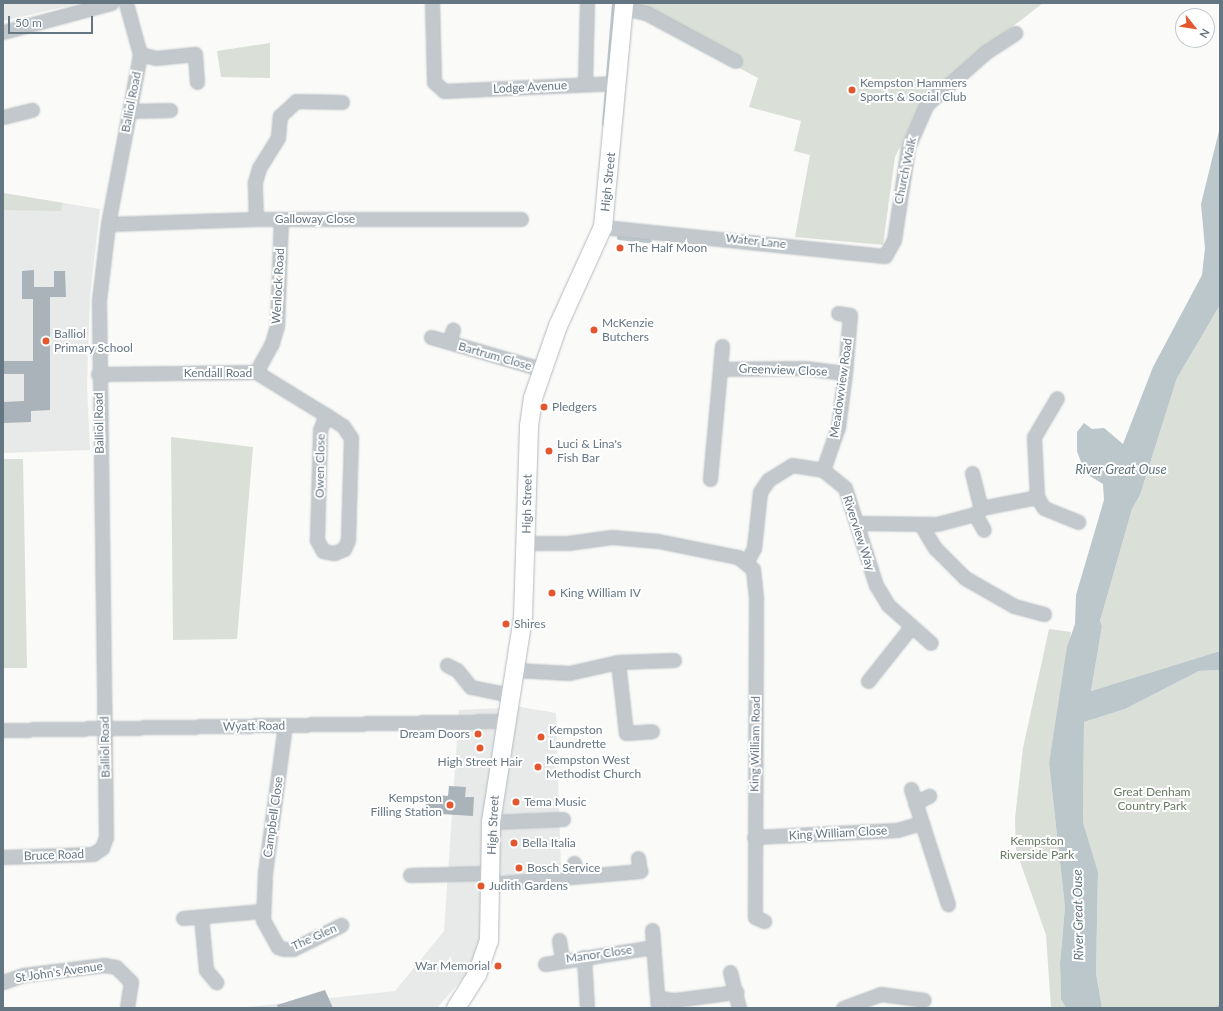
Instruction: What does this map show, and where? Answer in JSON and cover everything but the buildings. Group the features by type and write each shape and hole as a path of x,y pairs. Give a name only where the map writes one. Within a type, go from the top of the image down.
{"main road":[{"name":"High Street","path":"456,1008 484,961 490,941 491,822 505,721 516,670 527,543 529,426 541,369 603,227 610,83 624,5"}],"street":[{"path":"3,32 111,3"},
{"name":"Balliol Road","path":"102,848 106,837 98,374 99,300 108,224 140,54 126,3"},
{"name":"Lodge Avenue","path":"432,3 434,82 444,91 610,83"},
{"path":"585,84 587,3"},
{"path":"624,5 646,13 735,61"},
{"name":"Church Walk","path":"885,256 894,240 908,147 927,104 986,52 1015,33"},
{"path":"140,54 156,58 195,54 197,82"},
{"path":"256,219 255,182 259,168 274,148 280,116 288,106 296,102 342,102"},
{"path":"3,117 32,110"},
{"path":"130,111 170,110"},
{"name":"Galloway Close","path":"108,224 256,219 521,219"},
{"name":"Wenlock Road","path":"256,372 272,343 277,326 281,220"},
{"name":"Water Lane","path":"603,227 885,256"},
{"name":"Meadowview Road","path":"822,470 838,427 845,373 850,315 838,313"},
{"name":"Bartrum Close","path":"431,336 451,336 541,369"},
{"name":"Greenview Close","path":"710,479 722,346"},
{"name":"Greenview Close","path":"720,369 804,368 845,373"},
{"name":"Kendall Road","path":"98,374 256,372 326,415"},
{"path":"1058,398 1034,438 1037,497 1044,508 1078,522"},
{"name":"Owen Close","path":"326,415 343,426 351,438 348,540 344,549 334,553 323,550 317,540 320,430 326,415"},
{"path":"527,543 568,543 612,537 706,550 746,563 754,548 756,510 768,480 792,466 822,470"},
{"name":"Riverview Way","path":"822,470 845,488 858,523 876,585 888,605 911,628 931,643"},
{"path":"972,473 978,511 984,530"},
{"path":"858,523 921,525 1037,497"},
{"path":"921,525 935,548 965,578 1008,603 1044,614"},
{"name":"King William Road","path":"746,563 756,578 754,837 755,917 764,921"},
{"path":"868,681 911,628"},
{"path":"516,670 569,674 618,662 674,660"},
{"path":"618,662 626,733 652,731"},
{"path":"455,665 471,687 511,695"},
{"name":"Wyatt Road","path":"3,730 505,721"},
{"name":"Campbell Close","path":"262,910 285,725"},
{"path":"911,789 922,823 939,890 948,904"},
{"path":"915,803 929,796"},
{"path":"491,822 563,819"},
{"name":"King William Close","path":"754,837 897,830 922,823"},
{"name":"Bruce Road","path":"3,857 82,855 102,848"},
{"path":"410,875 491,878 576,876 640,871 638,858"},
{"path":"574,862 576,876"},
{"path":"183,918 262,910"},
{"name":"The Glen","path":"262,910 266,931 284,949 293,949 341,925"},
{"path":"202,917 206,970 216,982"},
{"path":"652,930 659,1003 736,992"},
{"path":"559,940 562,959"},
{"name":"Manor Close","path":"545,964 562,959 653,947"},
{"path":"584,957 587,1008"},
{"name":"St John's Avenue","path":"3,982 23,975 104,965 116,967 131,982 127,1008"},
{"path":"730,972 739,1008"},
{"path":"843,1008 881,994 924,1000"}],"shaded area":[{"path":"3,3 81,3 3,21"},
{"name":"Balliol Primary School","path":"3,193 100,209 90,296 87,386 90,450 3,453"},
{"path":"521,707 556,713 561,870 483,880 479,960 437,1008 237,1008 395,991 444,931 459,710"}],"green space":[{"path":"629,3 1043,3 968,61 923,102 895,157 883,245 795,237 810,155 794,151 801,121 749,107 758,78 645,18"},
{"path":"270,43 270,78 221,77 217,51"},
{"path":"3,193 63,203 61,211 3,210"},
{"path":"1220,305 1220,651 1091,691 1102,626 1100,621 1132,509 1140,495 1177,378"},
{"path":"171,437 253,447 237,639 173,640"},
{"path":"3,459 23,459 27,668 3,668"},
{"name":"Kempston Riverside Park","path":"1049,629 1071,632 1049,763 1065,907 1060,963 1061,999 1066,1008 1051,1008 1046,935 1016,850 1015,818 1023,748"},
{"name":"Great Denham Country Park","path":"1220,670 1220,1008 1102,1008 1096,973 1098,872 1083,822 1084,722 1125,709 1199,671"}],"water":[{"name":"River Great Ouse","path":"1220,127 1220,305 1177,378 1140,495 1132,509 1100,621 1102,626 1091,691 1220,651 1220,670 1199,671 1125,709 1084,722 1083,822 1098,872 1096,973 1102,1008 1066,1008 1061,999 1060,963 1065,907 1049,763 1067,647 1075,624 1076,595 1104,500 1103,484 1085,473 1077,451 1077,432 1084,423 1092,429 1104,428 1123,444 1153,367 1202,275 1205,248 1201,204"}],"waterway":[{"path":"604,125 614,3"},
{"path":"619,238 650,241"}],"place":[{"name":"Kempston Hammers Sports & Social Club","path":"852,90"},
{"name":"The Half Moon","path":"620,248"},
{"name":"McKenzie Butchers","path":"594,330"},
{"name":"Balliol Primary School","path":"46,341"},
{"name":"Pledgers","path":"544,407"},
{"name":"Luci & Lina's Fish Bar","path":"549,451"},
{"name":"King William IV","path":"552,593"},
{"name":"Shires","path":"506,624"},
{"name":"Dream Doors","path":"478,734"},
{"name":"Kempston Laundrette","path":"541,737"},
{"name":"High Street Hair","path":"480,748"},
{"name":"Kempston West Methodist Church","path":"538,767"},
{"name":"Tema Music","path":"516,802"},
{"name":"Kempston Filling Station","path":"450,805"},
{"name":"Bella Italia","path":"514,843"},
{"name":"Bosch Service","path":"519,868"},
{"name":"Judith Gardens","path":"481,886"},
{"name":"War Memorial","path":"498,966"}]}
